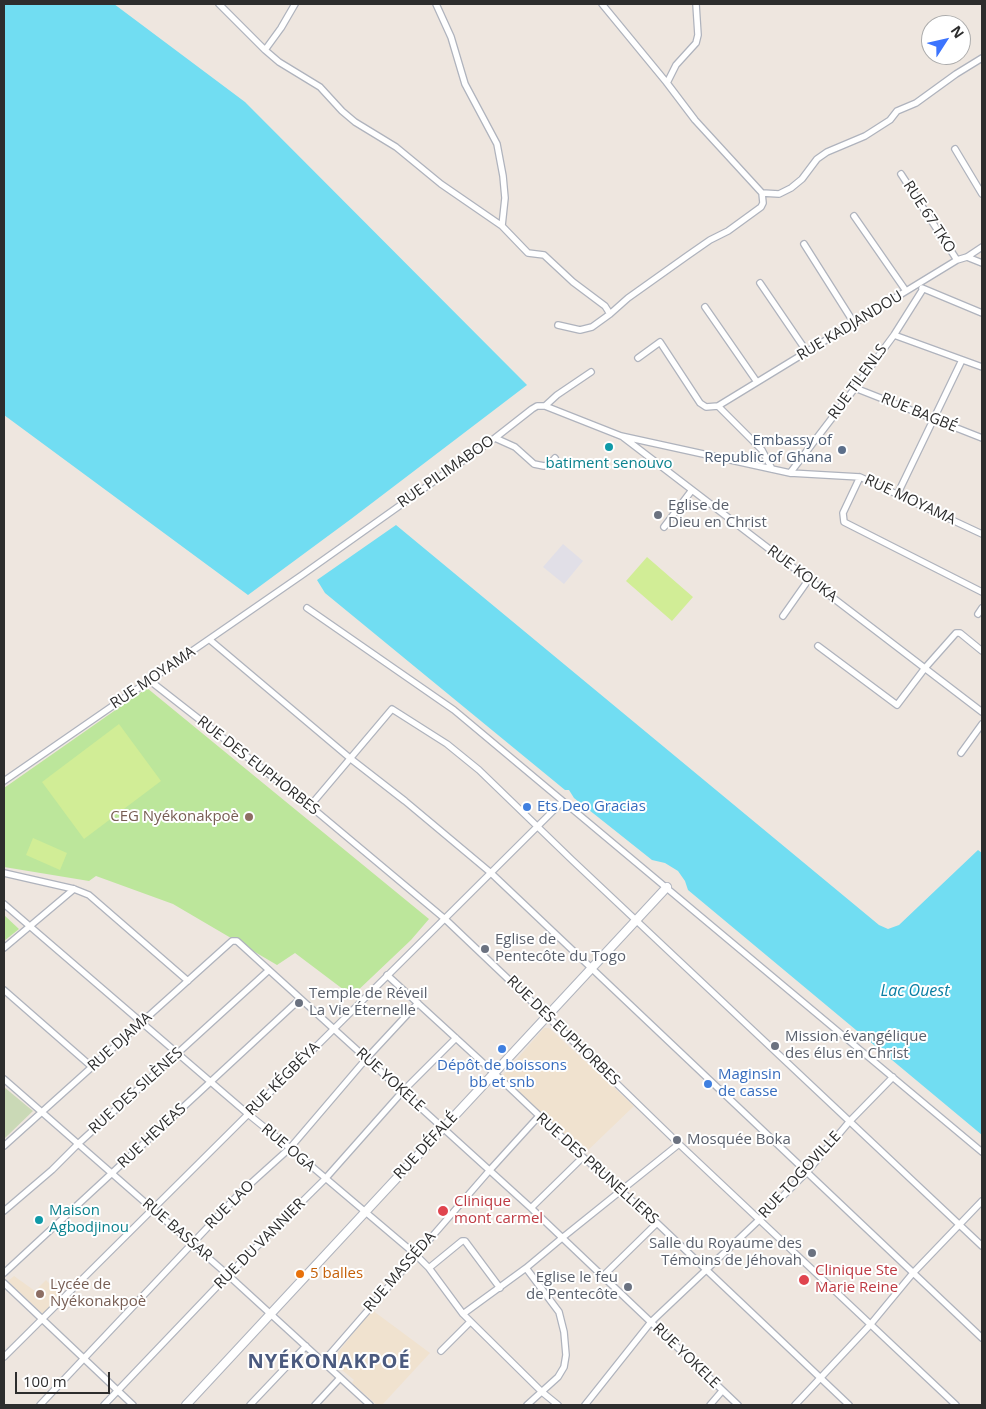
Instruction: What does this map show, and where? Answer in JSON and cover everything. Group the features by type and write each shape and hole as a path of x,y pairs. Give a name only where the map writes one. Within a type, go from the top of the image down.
{"street":[{"path":"219,4 279,62 320,87 355,122 396,147 441,184 502,226 528,253 544,255 573,282 605,306 610,314"},
{"path":"265,50 295,4"},
{"path":"436,4 451,37 465,84 497,144 505,198 502,226"},
{"path":"558,325 580,330 592,327 628,298 710,240 728,231 761,207 763,203 762,193 695,120 668,83 602,4"},
{"path":"668,83 676,65 696,43 698,35 696,4"},
{"path":"762,193 779,194 791,188 802,179 817,159 827,152 865,136 890,120 898,111 916,103 982,58"},
{"path":"955,148 982,194"},
{"name":"RUE 67 TKO","path":"901,174 957,260"},
{"path":"854,216 906,291"},
{"path":"804,244 854,323"},
{"name":"RUE KADJANDOU","path":"718,406 957,260 967,257 982,247"},
{"path":"967,257 982,263"},
{"path":"760,283 807,352"},
{"path":"918,284 923,289 982,313"},
{"name":"RUE TILENLS","path":"790,473 894,335 923,289"},
{"path":"704,307 757,382"},
{"path":"894,335 982,368"},
{"path":"638,358 660,342 700,403 706,407 718,406 762,450 772,469"},
{"path":"898,493 962,360"},
{"name":"RUE PILIMABOO","path":"302,576 495,438 532,409 537,406 545,406 557,395 591,372"},
{"name":"RUE BAGBÉ","path":"855,388 982,438"},
{"name":"RUE MOYAMA","path":"545,406 621,436 790,473 860,476 982,534"},
{"name":"RUE KOUKA","path":"621,436 982,712"},
{"path":"495,438 515,447 534,464 544,466 550,464 555,458"},
{"path":"860,476 843,513 844,522 982,592"},
{"path":"664,527 692,490"},
{"name":"RUE MOYAMA","path":"4,782 302,576"},
{"path":"783,616 809,579"},
{"path":"307,608 454,710 982,1152"},
{"path":"978,614 982,608"},
{"path":"818,646 897,705 925,668 957,632 982,651"},
{"path":"210,640 351,759 491,872 982,1338"},
{"name":"RUE DES EUPHORBES","path":"150,680 310,806 445,919 679,1144 956,1405"},
{"path":"310,806 392,709 460,753 982,1246"},
{"path":"961,753 982,724"},
{"name":"RUE KÉGBÉYA","path":"4,1357 562,802"},
{"path":"4,873 74,889 92,897 188,980"},
{"name":"RUE DÉFALÉ","path":"186,1405 667,887"},
{"path":"4,948 74,889"},
{"name":"RUE OGA","path":"4,904 364,1213 416,1254 470,1322 542,1392 558,1405"},
{"name":"RUE DJAMA","path":"5,1144 232,941 237,941"},
{"name":"RUE YOKELE","path":"237,941 531,1208 738,1405"},
{"name":"RUE DES SILÈNES","path":"4,1211 52,1170 79,1143 269,970"},
{"name":"RUE DES PRUNELLIERS","path":"388,975 583,1157 657,1223 849,1405"},
{"path":"4,990 92,1066"},
{"name":"RUE HEVEAS","path":"4,1273 300,999"},
{"name":"RUE LAO","path":"40,1405 239,1194 290,1148 366,1059 418,1004"},
{"name":"RUE DU VANNIER","path":"104,1405 228,1275 326,1179 403,1091 456,1038"},
{"name":"RUE TOGOVILLE","path":"585,1405 651,1322 807,1172 849,1122 893,1077"},
{"name":"RUE BASSAR","path":"4,1079 228,1275 370,1405"},
{"name":"RUE MASSÉDA","path":"323,1362 539,1116"},
{"path":"463,1314 526,1268 679,1144"},
{"path":"531,1208 583,1157"},
{"path":"795,1405 870,1325 913,1273 982,1201"},
{"path":"603,1276 657,1223"},
{"path":"429,1268 464,1241 500,1288"},
{"path":"526,1268 559,1312 566,1344 564,1367 558,1377 527,1405"},
{"path":"4,1283 133,1405"},
{"path":"440,1351 470,1322"},
{"path":"250,1405 306,1346"},
{"path":"315,1405 340,1378"},
{"path":"710,1405 722,1391"}],"shaded area":[{"path":"563,544 583,561 564,584 543,567"},
{"path":"544,1028 549,1028 634,1106 583,1155 502,1076"},
{"name":"Lycée de Nyékonakpoè","path":"14,1276 35,1291 46,1280 62,1297 43,1314 8,1281"},
{"path":"372,1310 430,1353 382,1405 377,1405 352,1383 354,1380 331,1361"}],"green space":[{"path":"647,557 693,597 672,621 626,581"},
{"path":"147,688 429,919 411,940 352,996 295,953 277,965 173,904 96,876 89,881 4,867 4,788"},
{"path":"119,724 161,781 84,839 42,782"},
{"path":"33,838 67,853 60,870 26,855"},
{"path":"4,915 19,929 4,941"},
{"path":"4,1087 33,1111 5,1138 4,1137"}],"water":[{"path":"4,4 114,4 245,102 527,385 248,595 4,415"},
{"name":"Lac Ouest","path":"396,525 879,925 888,929 899,925 978,850 982,853 982,1135 688,890 685,881 678,871 665,863 652,860 574,798 569,790 565,790 325,593 317,580"}],"place":[{"name":"batiment senouvo","path":"609,447"},
{"name":"Embassy of Republic of Ghana","path":"842,450"},
{"name":"Eglise de Dieu en Christ","path":"658,515"},
{"name":"Ets Deo Gracias","path":"527,807"},
{"name":"CEG Nyékonakpoè","path":"249,817"},
{"name":"Eglise de Pentecôte du Togo","path":"485,949"},
{"name":"Temple de Réveil La Vie Éternelle","path":"299,1003"},
{"name":"Mission évangélique des élus en Christ","path":"775,1046"},
{"name":"Dépôt de boissons bb et snb","path":"502,1049"},
{"name":"Maginsin de casse","path":"708,1084"},
{"name":"Mosquée Boka","path":"677,1140"},
{"name":"Clinique mont carmel","path":"443,1211"},
{"name":"Maison Agbodjinou","path":"39,1220"},
{"name":"Salle du Royaume des Témoins de Jéhovah","path":"812,1253"},
{"name":"5 balles","path":"300,1274"},
{"name":"Clinique Ste Marie Reine","path":"804,1280"},
{"name":"Eglise le feu de Pentecôte","path":"628,1287"},
{"name":"Lycée de Nyékonakpoè","path":"40,1294"}],"district":[{"name":"NYÉKONAKPOÉ","path":"329,1362"}]}
